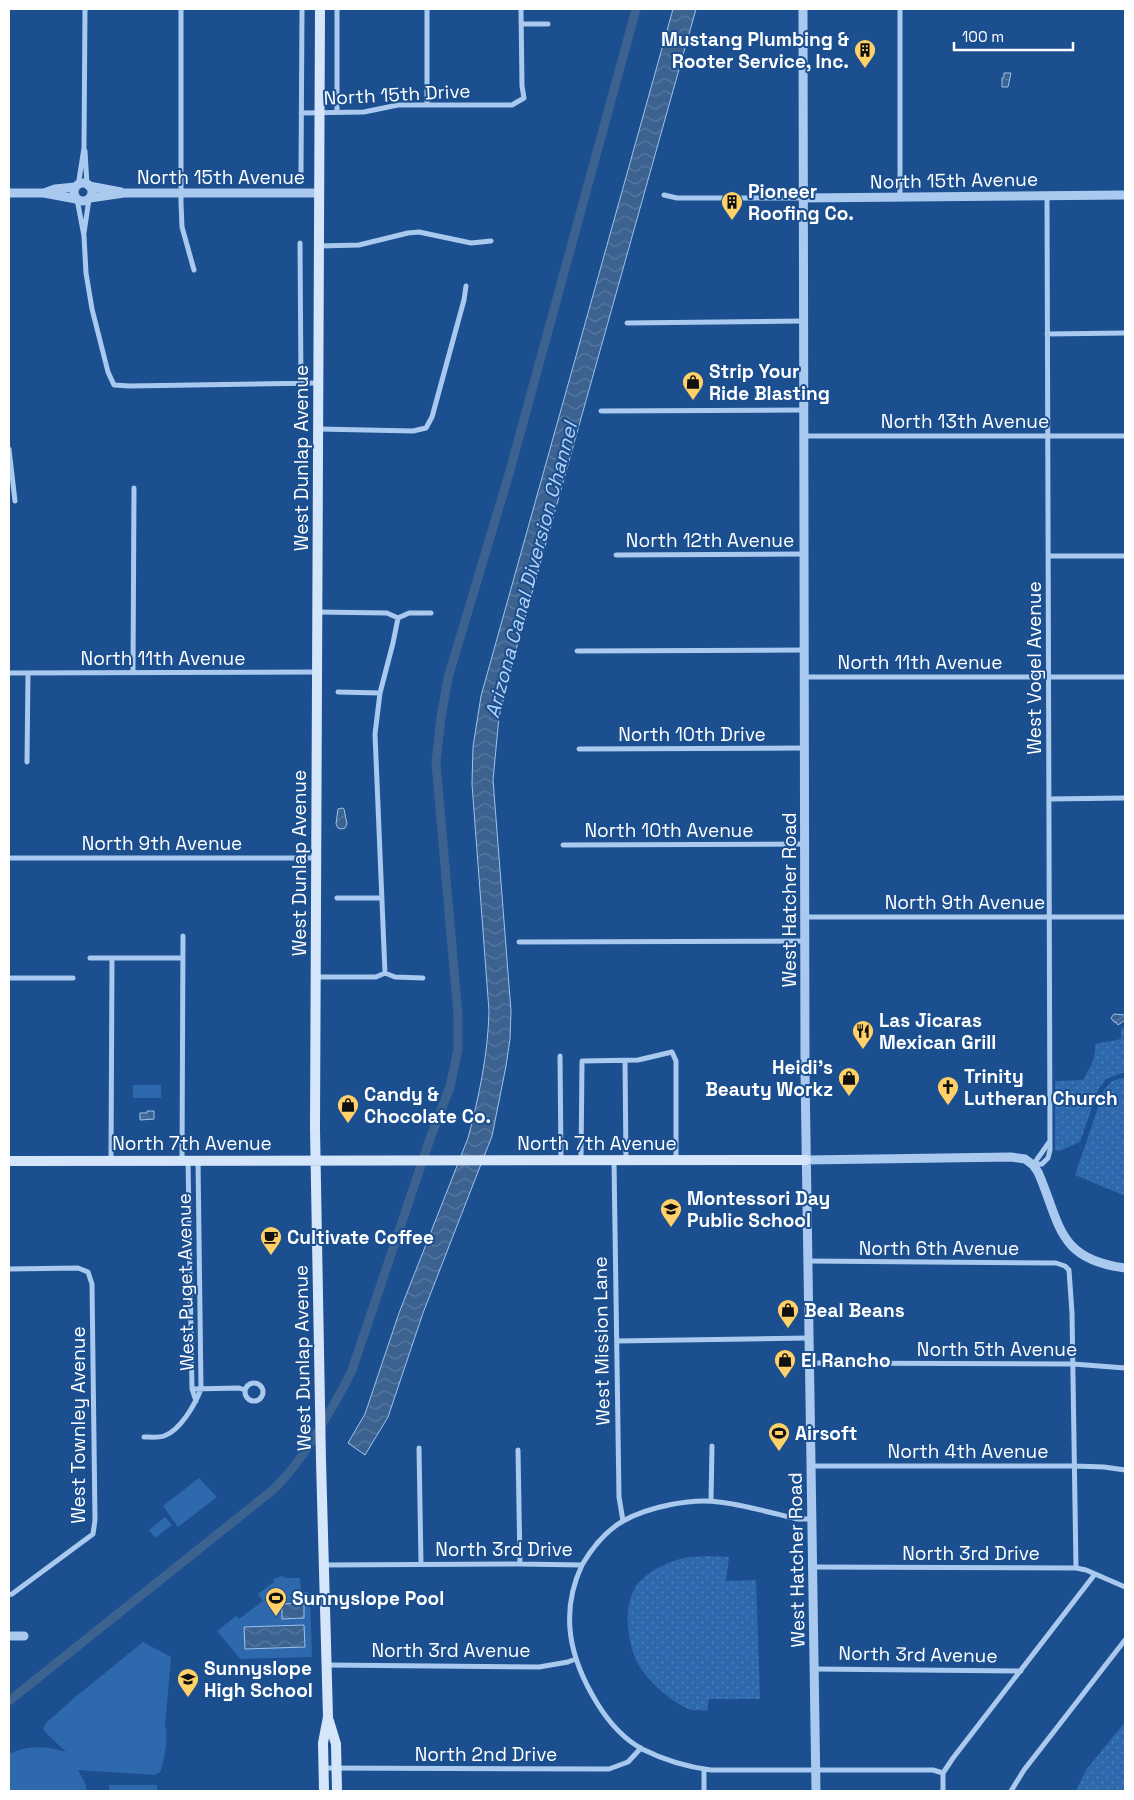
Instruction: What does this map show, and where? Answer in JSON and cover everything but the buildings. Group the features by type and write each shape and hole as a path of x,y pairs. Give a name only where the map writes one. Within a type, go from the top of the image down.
{"main road":[{"name":"West Dunlap Avenue","path":"320,9 316,1160 328,1717 323,1743 324,1791"},
{"name":"North 7th Avenue","path":"9,1161 806,1160"},
{"name":"West Dunlap Avenue","path":"328,1717 336,1744 337,1791"}],"street":[{"path":"85,9 84,148 79,180 74,193 77,199 84,236 86,273 92,310 108,372 114,385 319,383"},
{"path":"181,9 180,193 182,227 194,270"},
{"path":"301,172 302,9"},
{"path":"337,9 337,112"},
{"path":"427,105 428,9"},
{"path":"522,9 521,24 548,24"},
{"name":"West Hatcher Road","path":"803,9 806,1160 816,1791"},
{"path":"900,9 900,196"},
{"name":"North 15th Drive","path":"301,113 364,112 390,105 512,105 524,98 521,24"},
{"path":"84,148 88,186 91,191 84,236"},
{"name":"North 15th Avenue","path":"44,193 76,187 82,184 124,193"},
{"name":"North 15th Avenue","path":"9,193 44,193 84,201 89,198 124,193 319,193"},
{"name":"North 15th Avenue","path":"664,195 677,198 1125,195"},
{"name":"West Vogel Avenue","path":"1034,1165 1050,1140 1047,195"},
{"path":"319,246 359,245 419,232 471,243 490,241"},
{"name":"West Dunlap Avenue","path":"300,244 301,383"},
{"path":"318,429 413,431 426,428 432,417 464,300 466,286"},
{"path":"627,322 804,321"},
{"path":"1047,334 1125,333"},
{"path":"601,411 804,410"},
{"name":"North 13th Avenue","path":"804,436 1125,436"},
{"path":"9,449 15,501"},
{"path":"133,673 134,488"},
{"name":"North 12th Avenue","path":"616,555 804,554"},
{"path":"1048,556 1125,556"},
{"path":"318,612 387,613 398,618 409,613 431,613"},
{"path":"386,973 375,749 376,715 398,618"},
{"path":"577,651 804,650"},
{"name":"North 11th Avenue","path":"9,673 317,672"},
{"path":"27,762 28,674"},
{"name":"North 11th Avenue","path":"804,677 1125,677"},
{"path":"338,692 380,693"},
{"name":"North 10th Drive","path":"579,749 805,748"},
{"path":"1049,799 1125,798"},
{"name":"North 10th Avenue","path":"563,845 805,844"},
{"name":"North 9th Avenue","path":"9,858 316,858"},
{"path":"337,898 382,898"},
{"name":"North 9th Avenue","path":"805,917 1125,917"},
{"name":"West Puget Avenue","path":"183,936 189,1160 190,1318 192,1389 196,1402"},
{"path":"519,942 805,941"},
{"path":"90,958 183,958"},
{"path":"111,1160 112,958"},
{"path":"316,977 376,977 386,973 395,977 423,978"},
{"path":"9,978 73,978"},
{"path":"581,1161 582,1061 638,1060 672,1052 676,1061 676,1161"},
{"path":"560,1056 561,1161"},
{"path":"624,1061 626,1161"},
{"name":"North 7th Avenue","path":"806,1160 1011,1157 1025,1159 1034,1165"},
{"name":"West Puget Avenue","path":"144,1437 168,1434 193,1409 202,1388 201,1318 189,1160"},
{"name":"West Mission Lane","path":"614,1161 618,1498 623,1521"},
{"path":"1034,1165 1041,1177 1058,1225 1067,1241 1086,1258 1104,1265 1125,1268"},
{"name":"North 6th Avenue","path":"807,1261 1056,1263 1065,1266 1069,1270 1071,1281 1073,1364"},
{"name":"West Townley Avenue","path":"9,1269 78,1268 88,1272 92,1284 95,1520 94,1534 9,1595"},
{"path":"190,1318 201,1318"},
{"path":"617,1341 808,1338"},
{"name":"North 5th Avenue","path":"809,1363 1073,1364 1125,1368"},
{"path":"1073,1364 1076,1568"},
{"path":"192,1389 239,1388 245,1390"},
{"path":"711,1502 712,1446"},
{"path":"419,1448 421,1564"},
{"path":"518,1450 520,1564"},
{"name":"North 4th Avenue","path":"810,1466 1075,1466 1125,1470"},
{"name":"North 3rd Drive","path":"324,1565 582,1565 601,1539 623,1521 663,1506 690,1502 727,1503 797,1519 811,1520"},
{"path":"582,1565 572,1591 570,1609 570,1629 575,1659 588,1690 602,1712 620,1732 641,1748 662,1758 704,1769 933,1770 943,1773"},
{"name":"North 3rd Drive","path":"812,1567 1076,1568 1125,1587"},
{"path":"942,1791 943,1773 953,1758 1095,1574"},
{"path":"9,1636 24,1636"},
{"path":"1011,1791 1024,1770 1125,1640"},
{"name":"North 3rd Avenue","path":"326,1665 539,1667 575,1659"},
{"name":"North 3rd Avenue","path":"814,1669 1021,1671"},
{"name":"North 2nd Drive","path":"324,1768 609,1770 628,1762 641,1748"},
{"path":"704,1769 704,1791"}],"shaded area":[{"path":"1125,1026 1125,1072 1106,1079 1099,1088 1080,1142 1059,1151 1055,1150 1055,1081 1083,1080 1093,1059 1095,1044 1121,1039 1121,1029"},
{"path":"1125,1077 1125,1196 1075,1175 1104,1090 1112,1081"},
{"path":"133,1085 161,1085 161,1098 133,1098"},
{"path":"199,1478 217,1497 178,1527 163,1506"},
{"path":"165,1517 172,1525 155,1538 149,1530"},
{"path":"708,1556 729,1557 726,1581 756,1580 760,1699 709,1699 707,1711 690,1710 666,1695 645,1674 636,1660 630,1642 628,1623 629,1603 640,1581 658,1568 679,1559"},
{"name":"Sunnyslope Pool","path":"283,1576 284,1578 300,1578 301,1592 308,1592 310,1594 312,1657 240,1659 217,1631 236,1616 239,1619 263,1601 258,1594 274,1582 273,1579"},
{"path":"143,1642 171,1657 165,1726 166,1742 160,1772 155,1775 78,1770 86,1785 86,1791 9,1791 9,1754 37,1747 66,1752 43,1730 46,1723"},
{"path":"1125,1722 1125,1791 1076,1791 1086,1770"},
{"path":"109,1785 157,1785 157,1791 109,1791"}],"water":[{"name":"Arizona Canal Diversion Channel","path":"673,9 696,9 512,664 499,717 493,780 511,1011 510,1039 506,1066 492,1136 423,1313 388,1417 365,1455 348,1443 365,1414 399,1313 468,1138 485,1059 489,1011 472,784 473,747 481,696"},
{"path":"1004,73 1011,73 1008,87 1002,87"},
{"path":"338,809 344,809 347,824 342,829 338,828 336,824"},
{"path":"1114,1014 1125,1015 1125,1020 1118,1025 1111,1018"},
{"path":"147,1111 154,1111 154,1119 140,1120 140,1113 147,1113"},
{"path":"304,1603 304,1618 282,1619 282,1604"},
{"path":"304,1625 305,1647 245,1649 244,1627"}],"waterway":[{"path":"9,1701 274,1489 289,1473 307,1448 339,1396 352,1370 431,1136 450,1087 458,1049 458,1015 436,763 448,678 509,474 636,9"}],"place":[{"name":"Mustang Plumbing & Rooter Service, Inc.","path":"865,69"},
{"name":"Pioneer Roofing Co.","path":"732,221"},
{"name":"Strip Your Ride Blasting","path":"693,401"},
{"name":"Las Jicaras Mexican Grill","path":"863,1050"},
{"name":"Heidi's Beauty Workz","path":"849,1097"},
{"name":"Trinity Lutheran Church","path":"948,1106"},
{"name":"Candy & Chocolate Co.","path":"348,1124"},
{"name":"Montessori Day Public School","path":"671,1228"},
{"name":"Cultivate Coffee","path":"271,1256"},
{"name":"Beal Beans","path":"788,1329"},
{"name":"El Rancho","path":"785,1379"},
{"name":"Airsoft","path":"779,1452"},
{"name":"Sunnyslope Pool","path":"276,1617"},
{"name":"Sunnyslope High School","path":"188,1698"}]}
